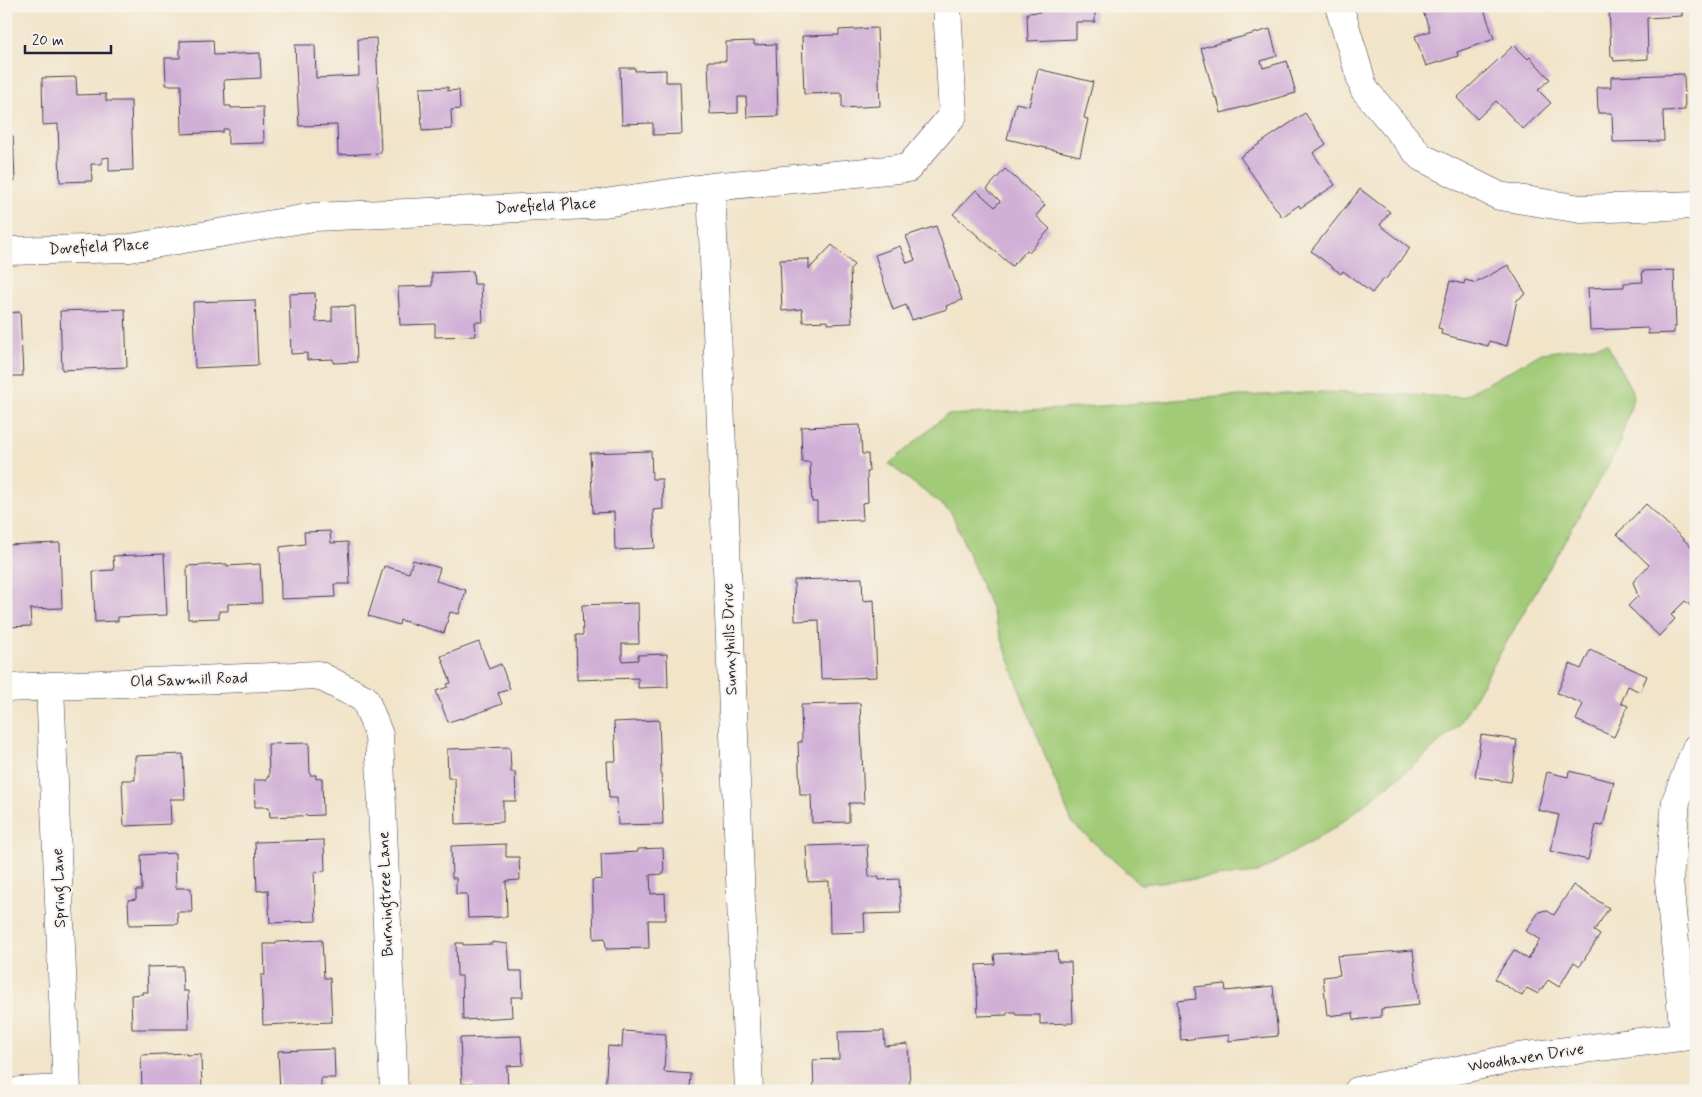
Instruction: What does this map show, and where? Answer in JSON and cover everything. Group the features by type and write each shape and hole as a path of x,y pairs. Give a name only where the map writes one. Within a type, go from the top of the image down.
{"street":[{"name":"Dovefield Place","path":"6,251 130,248 314,217 591,205 711,187 908,168 953,115 947,6"},
{"path":"1339,6 1364,89 1421,157 1499,196 1581,209 1696,205"},
{"name":"Sunnyhills Drive","path":"711,187 749,1091"},
{"name":"Old Sawmill Road","path":"6,688 318,675 365,699"},
{"name":"Spring Lane","path":"50,686 67,1090"},
{"name":"Burningtree Lane","path":"365,699 379,735 394,1091"},
{"path":"1690,1035 1669,881 1676,801 1696,748"},
{"name":"Woodhaven Drive","path":"1358,1091 1519,1057 1690,1035"},
{"path":"20,1091 67,1090"}],"green space":[{"path":"1607,344 1634,395 1618,448 1459,725 1419,761 1333,829 1258,873 1140,884 1072,823 1025,705 991,608 951,512 889,464 946,415 1064,409 1201,398 1325,392 1462,397 1542,353"}],"building":[{"path":"1040,6 1095,6 1095,22 1076,22 1076,39 1028,41 1027,13 1040,12"},
{"path":"1421,6 1483,6 1494,39 1457,52 1458,56 1426,66 1415,36 1430,31"},
{"path":"1609,6 1682,6 1682,16 1647,18 1648,59 1614,61 1613,57 1611,57"},
{"path":"877,28 880,106 842,108 842,93 804,94 802,36 839,35 839,30"},
{"path":"1270,29 1277,56 1261,61 1263,68 1287,61 1296,93 1221,113 1201,48"},
{"path":"376,38 381,153 338,155 337,125 299,126 295,45 315,45 316,78 359,76 358,39"},
{"path":"213,40 214,55 260,53 261,78 224,80 225,106 231,106 231,108 263,107 264,143 228,144 228,129 223,129 223,132 182,134 181,85 166,85 165,58 180,58 180,41"},
{"path":"754,41 754,45 776,44 778,116 747,117 746,97 738,97 738,113 710,114 708,61 726,61 726,42"},
{"path":"1514,45 1528,59 1530,57 1550,79 1538,90 1551,103 1523,129 1496,101 1477,119 1457,98"},
{"path":"620,68 635,68 635,71 666,70 666,82 680,82 682,134 653,135 653,123 622,124"},
{"path":"1038,69 1093,82 1084,118 1088,119 1080,156 1007,139 1016,103 1029,106"},
{"path":"6,71 10,71 12,123 6,123"},
{"path":"1684,74 1685,110 1663,111 1664,141 1613,142 1612,113 1598,113 1597,87 1611,87 1611,77"},
{"path":"76,77 77,95 106,94 106,101 131,101 133,170 109,171 109,157 102,158 102,164 91,164 92,181 60,182 58,124 43,125 42,78"},
{"path":"448,87 448,91 459,90 460,109 451,110 452,129 422,131 420,88"},
{"path":"1305,113 1326,144 1313,153 1335,185 1300,208 1299,205 1282,217 1240,157"},
{"path":"6,136 13,136 15,181 6,181"},
{"path":"1005,169 1045,205 1036,216 1050,229 1029,252 1027,250 1012,266 953,214 976,190 995,207 1000,201 987,189"},
{"path":"1360,189 1390,212 1380,225 1410,248 1385,280 1383,279 1372,293 1343,271 1341,274 1311,251"},
{"path":"936,226 962,300 946,306 947,309 912,320 906,305 893,310 875,255 900,246 907,263 915,260 906,236"},
{"path":"832,245 854,265 850,269 852,323 828,324 828,321 803,322 802,309 782,311 780,260 809,259 809,269"},
{"path":"1508,265 1526,294 1517,300 1507,346 1489,341 1488,346 1441,334 1442,329 1438,328 1450,281 1464,284 1465,280 1477,283 1478,280"},
{"path":"1674,270 1676,327 1674,327 1674,333 1648,334 1648,328 1590,330 1588,288 1624,287 1624,283 1643,282 1642,271"},
{"path":"1693,270 1696,270 1696,302 1694,302"},
{"path":"473,271 474,284 481,284 483,322 475,322 476,336 435,337 435,324 400,325 398,287 432,286 432,273"},
{"path":"315,293 316,322 332,321 332,307 355,306 357,362 333,363 333,359 307,360 307,353 291,354 289,294"},
{"path":"255,300 258,365 195,368 193,302"},
{"path":"125,309 127,367 62,370 60,311"},
{"path":"20,312 23,376 11,376 12,384 6,385 6,313"},
{"path":"860,425 862,454 868,454 869,472 867,472 868,502 862,503 863,520 817,521 817,502 812,502 810,462 802,462 801,427"},
{"path":"651,451 652,479 662,479 663,509 653,510 655,548 615,550 614,512 593,513 590,453"},
{"path":"1646,504 1696,551 1696,604 1693,608 1685,601 1671,615 1675,619 1659,636 1628,606 1638,596 1633,582 1649,565 1617,534"},
{"path":"330,531 331,543 348,542 350,584 334,584 335,597 281,599 280,547 305,544 304,532"},
{"path":"60,543 62,608 30,609 31,626 6,627 6,545"},
{"path":"164,554 167,615 118,617 118,621 95,622 93,571 114,570 113,556"},
{"path":"413,560 440,568 436,581 466,590 459,614 450,612 444,633 400,620 399,625 368,616 384,566 409,573"},
{"path":"227,564 227,566 260,564 262,603 228,604 228,611 219,611 219,618 188,619 187,566"},
{"path":"862,578 863,601 874,600 877,677 821,679 819,620 795,621 794,580"},
{"path":"638,603 639,644 622,644 622,661 638,660 638,655 667,654 668,687 638,688 638,678 577,680 576,635 583,635 582,605"},
{"path":"479,642 489,669 501,664 510,689 498,693 502,704 448,722 436,691 448,687 447,684 451,683 441,656"},
{"path":"1590,650 1647,676 1640,692 1628,686 1621,703 1628,706 1614,737 1576,720 1583,704 1557,693 1570,664 1581,669"},
{"path":"860,703 864,803 849,803 849,822 812,823 811,795 800,795 798,742 802,742 801,705"},
{"path":"659,720 663,824 618,825 617,798 609,798 607,761 616,761 614,722"},
{"path":"1481,735 1517,740 1511,782 1475,777"},
{"path":"309,743 310,775 316,775 316,779 322,778 323,815 270,817 269,807 255,807 254,780 267,780 267,777 269,777 268,744"},
{"path":"510,747 511,772 515,772 516,801 503,801 503,822 456,824 455,778 448,778 447,749"},
{"path":"183,754 185,799 170,799 171,824 124,826 122,780 135,780 135,756"},
{"path":"1569,771 1614,782 1603,826 1596,825 1588,860 1550,851 1559,815 1538,810 1547,772 1568,777"},
{"path":"324,840 325,871 314,872 316,921 270,923 268,890 257,891 255,842"},
{"path":"506,844 506,857 519,857 520,880 506,881 507,917 468,918 467,894 456,894 456,878 452,878 451,846"},
{"path":"867,844 869,877 879,876 879,880 899,879 901,913 864,914 865,932 830,933 829,881 808,882 806,846"},
{"path":"663,848 664,874 650,875 651,894 665,893 666,920 648,920 649,948 606,949 605,938 594,939 592,880 602,879 601,854 638,852 638,849"},
{"path":"175,853 176,888 191,888 192,912 177,912 178,924 129,925 128,900 136,899 136,890 142,890 141,855"},
{"path":"1573,885 1609,908 1594,931 1600,935 1580,966 1574,962 1559,987 1548,980 1538,994 1527,988 1522,996 1495,979 1514,950 1528,959 1540,940 1526,931 1539,912 1546,910 1554,915"},
{"path":"322,940 324,978 330,978 332,1022 263,1025 261,975 265,975 264,944"},
{"path":"492,942 508,944 510,971 522,971 523,997 511,997 512,1017 463,1020 462,976 457,976 456,943 463,943 463,945 492,944"},
{"path":"1413,950 1419,1005 1381,1009 1381,1017 1354,1020 1353,1013 1327,1016 1323,977 1340,975 1337,956"},
{"path":"1057,951 1058,962 1071,962 1073,1023 1040,1024 1040,1015 1016,1015 1015,1012 1007,1012 1007,1015 978,1016 976,965 995,964 994,954"},
{"path":"182,966 183,991 188,991 189,1029 132,1029 131,995 148,992 147,967"},
{"path":"1225,984 1226,991 1273,986 1278,1036 1229,1041 1229,1035 1181,1040 1177,1001 1196,999 1195,987"},
{"path":"623,1031 666,1034 664,1072 691,1074 690,1091 605,1091 608,1046 622,1047"},
{"path":"884,1031 885,1046 908,1044 910,1088 814,1091 813,1060 839,1059 838,1032"},
{"path":"521,1036 523,1065 507,1066 508,1091 474,1091 473,1083 462,1084 460,1038"},
{"path":"334,1049 335,1078 321,1078 321,1091 280,1091 278,1051"},
{"path":"186,1053 186,1055 201,1054 202,1091 142,1091 141,1055"}]}
